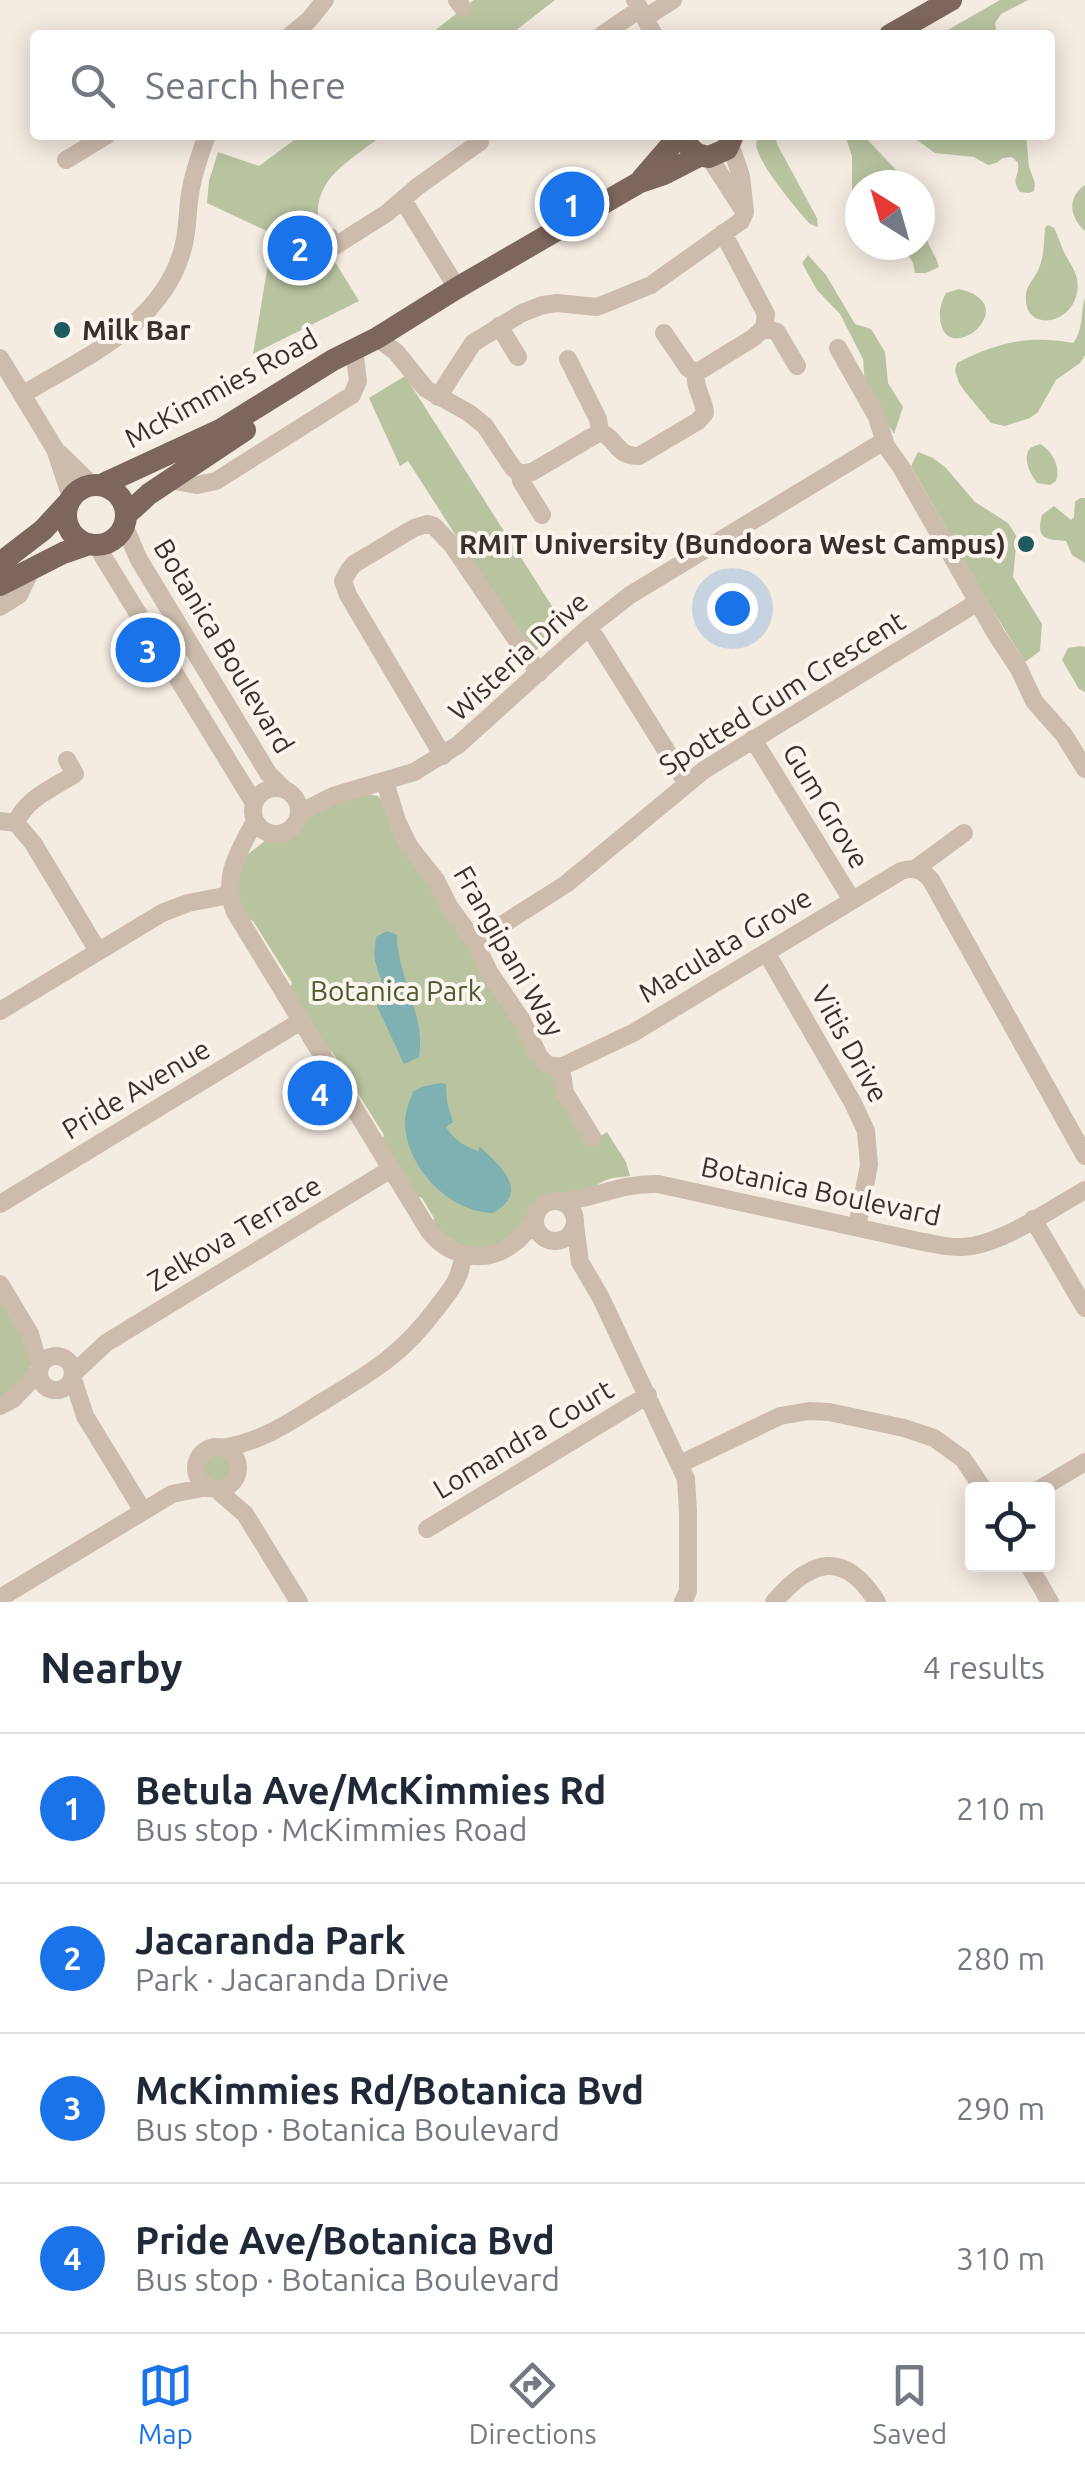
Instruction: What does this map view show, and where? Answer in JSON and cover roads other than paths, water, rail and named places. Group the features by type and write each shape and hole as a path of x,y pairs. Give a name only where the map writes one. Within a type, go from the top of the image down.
{"main road":[{"path":"899,30 951,0"},
{"name":"McKimmies Road","path":"640,182 678,140"},
{"path":"685,140 705,156"},
{"name":"McKimmies Road","path":"125,520 170,480 457,288 640,182 722,153 732,140"},
{"name":"McKimmies Road","path":"97,485 220,430 333,360 367,346"},
{"path":"0,563 44,530 76,491 97,485 119,496 124,504 125,520 118,535 110,541 32,568 0,586"},
{"path":"69,500 65,514 72,534 92,545"}],"street":[{"path":"297,30 325,0"},
{"path":"609,30 640,9 673,0"},
{"path":"66,160 99,140"},
{"path":"22,395 119,336 158,300 178,266 184,246 202,140"},
{"path":"438,398 473,344 500,326 533,308 556,304 597,308 651,286 741,221 745,212 733,140"},
{"path":"330,237 336,246 480,142"},
{"path":"705,156 745,212"},
{"path":"403,200 457,288"},
{"path":"696,373 764,328 766,314 723,234"},
{"path":"500,326 518,356"},
{"path":"764,328 777,332 796,366"},
{"path":"664,333 688,368 696,373"},
{"path":"367,346 396,352 426,389 485,426 520,474 520,482 542,515"},
{"path":"838,348 877,417 884,441 1001,644 1019,668 1034,702 1064,735 1085,769"},
{"path":"0,358 56,449 97,485"},
{"path":"568,359 598,419 600,432"},
{"path":"520,474 532,472 600,432 609,435 628,456 639,456 705,413 695,383 696,373"},
{"name":"Wisteria Drive","path":"292,800 332,796 384,782 444,756 630,595 884,441"},
{"path":"56,449 69,500"},
{"name":"Botanica Boulevard","path":"125,520 138,558 268,773 292,800"},
{"path":"444,756 345,588 345,576 354,564 420,525 434,526 452,545 539,673"},
{"name":"Botanica Boulevard","path":"92,545 178,676 259,819"},
{"path":"0,607 20,595 32,568"},
{"name":"Spotted Gum Crescent","path":"475,942 566,884 686,782 978,602"},
{"path":"589,627 686,782"},
{"path":"178,676 201,662"},
{"name":"Gum Grove","path":"754,740 852,900"},
{"path":"67,760 74,774 8,822 24,831 98,950"},
{"name":"Frangipani Way","path":"384,782 404,838 475,942 542,1061 560,1068 565,1093 592,1137"},
{"path":"259,819 282,834 289,830 294,826 292,800 278,788 264,792 259,819 230,873 229,896 235,912 435,1239 462,1254 494,1254 516,1242 544,1204 556,1201 570,1209 580,1262"},
{"name":"Maculata Grove","path":"560,1068 633,1033 852,900 901,872 916,868 964,832"},
{"path":"916,868 931,880 1085,1156"},
{"path":"0,1011 174,908 229,896"},
{"name":"Vitis Drive","path":"766,952 866,1131 868,1165 857,1227"},
{"name":"Pride Avenue","path":"0,1204 301,1021"},
{"name":"Zelkova Terrace","path":"73,1376 106,1344 391,1169"},
{"name":"Botanica Boulevard","path":"561,1202 626,1185 658,1184 936,1244 966,1247 990,1242 1085,1190"},
{"path":"516,1242 556,1241 568,1236 594,1196"},
{"path":"535,1219 537,1229 547,1239 580,1262 680,1464 688,1493 689,1598"},
{"path":"1033,1219 1085,1308"},
{"path":"0,1598 172,1494 210,1449 263,1438 394,1356 421,1330 458,1282 462,1254"},
{"path":"0,1284 30,1334 42,1382 85,1416"},
{"path":"30,1334 70,1363 85,1416 143,1511"},
{"name":"Zelkova Terrace","path":"60,1356 106,1344"},
{"path":"6,1403 46,1358 60,1356"},
{"path":"6,1403 66,1387 73,1376"},
{"name":"Lomandra Court","path":"427,1529 648,1395"},
{"path":"680,1464 780,1416 829,1412 934,1438 963,1459 979,1482"},
{"path":"172,1494 232,1483 238,1469 263,1438"},
{"path":"223,1448 233,1455 238,1469 245,1514 299,1602"},
{"path":"1051,1482 1085,1462"},
{"path":"196,1465 198,1477 245,1514"},
{"path":"774,1602 802,1576 832,1566 851,1571 877,1602"},
{"path":"1033,1572 1050,1602"}],"water":[{"path":"387,931 397,935 401,966 419,1026 419,1057 404,1064 377,1006 383,990 375,957 376,937"},
{"path":"446,1084 453,1122 446,1127 449,1132 468,1147 478,1151 480,1147 509,1180 510,1197 493,1213 477,1211 446,1196 422,1171 413,1155 405,1123 410,1099 421,1087"}],"place":[{"name":"Betula Ave/McKimmies Rd","path":"572,204"},
{"name":"Jacaranda Park","path":"300,248"},
{"name":"Milk Bar","path":"62,330"},
{"name":"RMIT University (Bundoora West Campus)","path":"1026,544"},
{"name":"McKimmies Rd/Botanica Bvd","path":"148,650"},
{"name":"Pride Ave/Botanica Bvd","path":"320,1093"}],"park label":[{"name":"Botanica Park","path":"396,991"}]}
